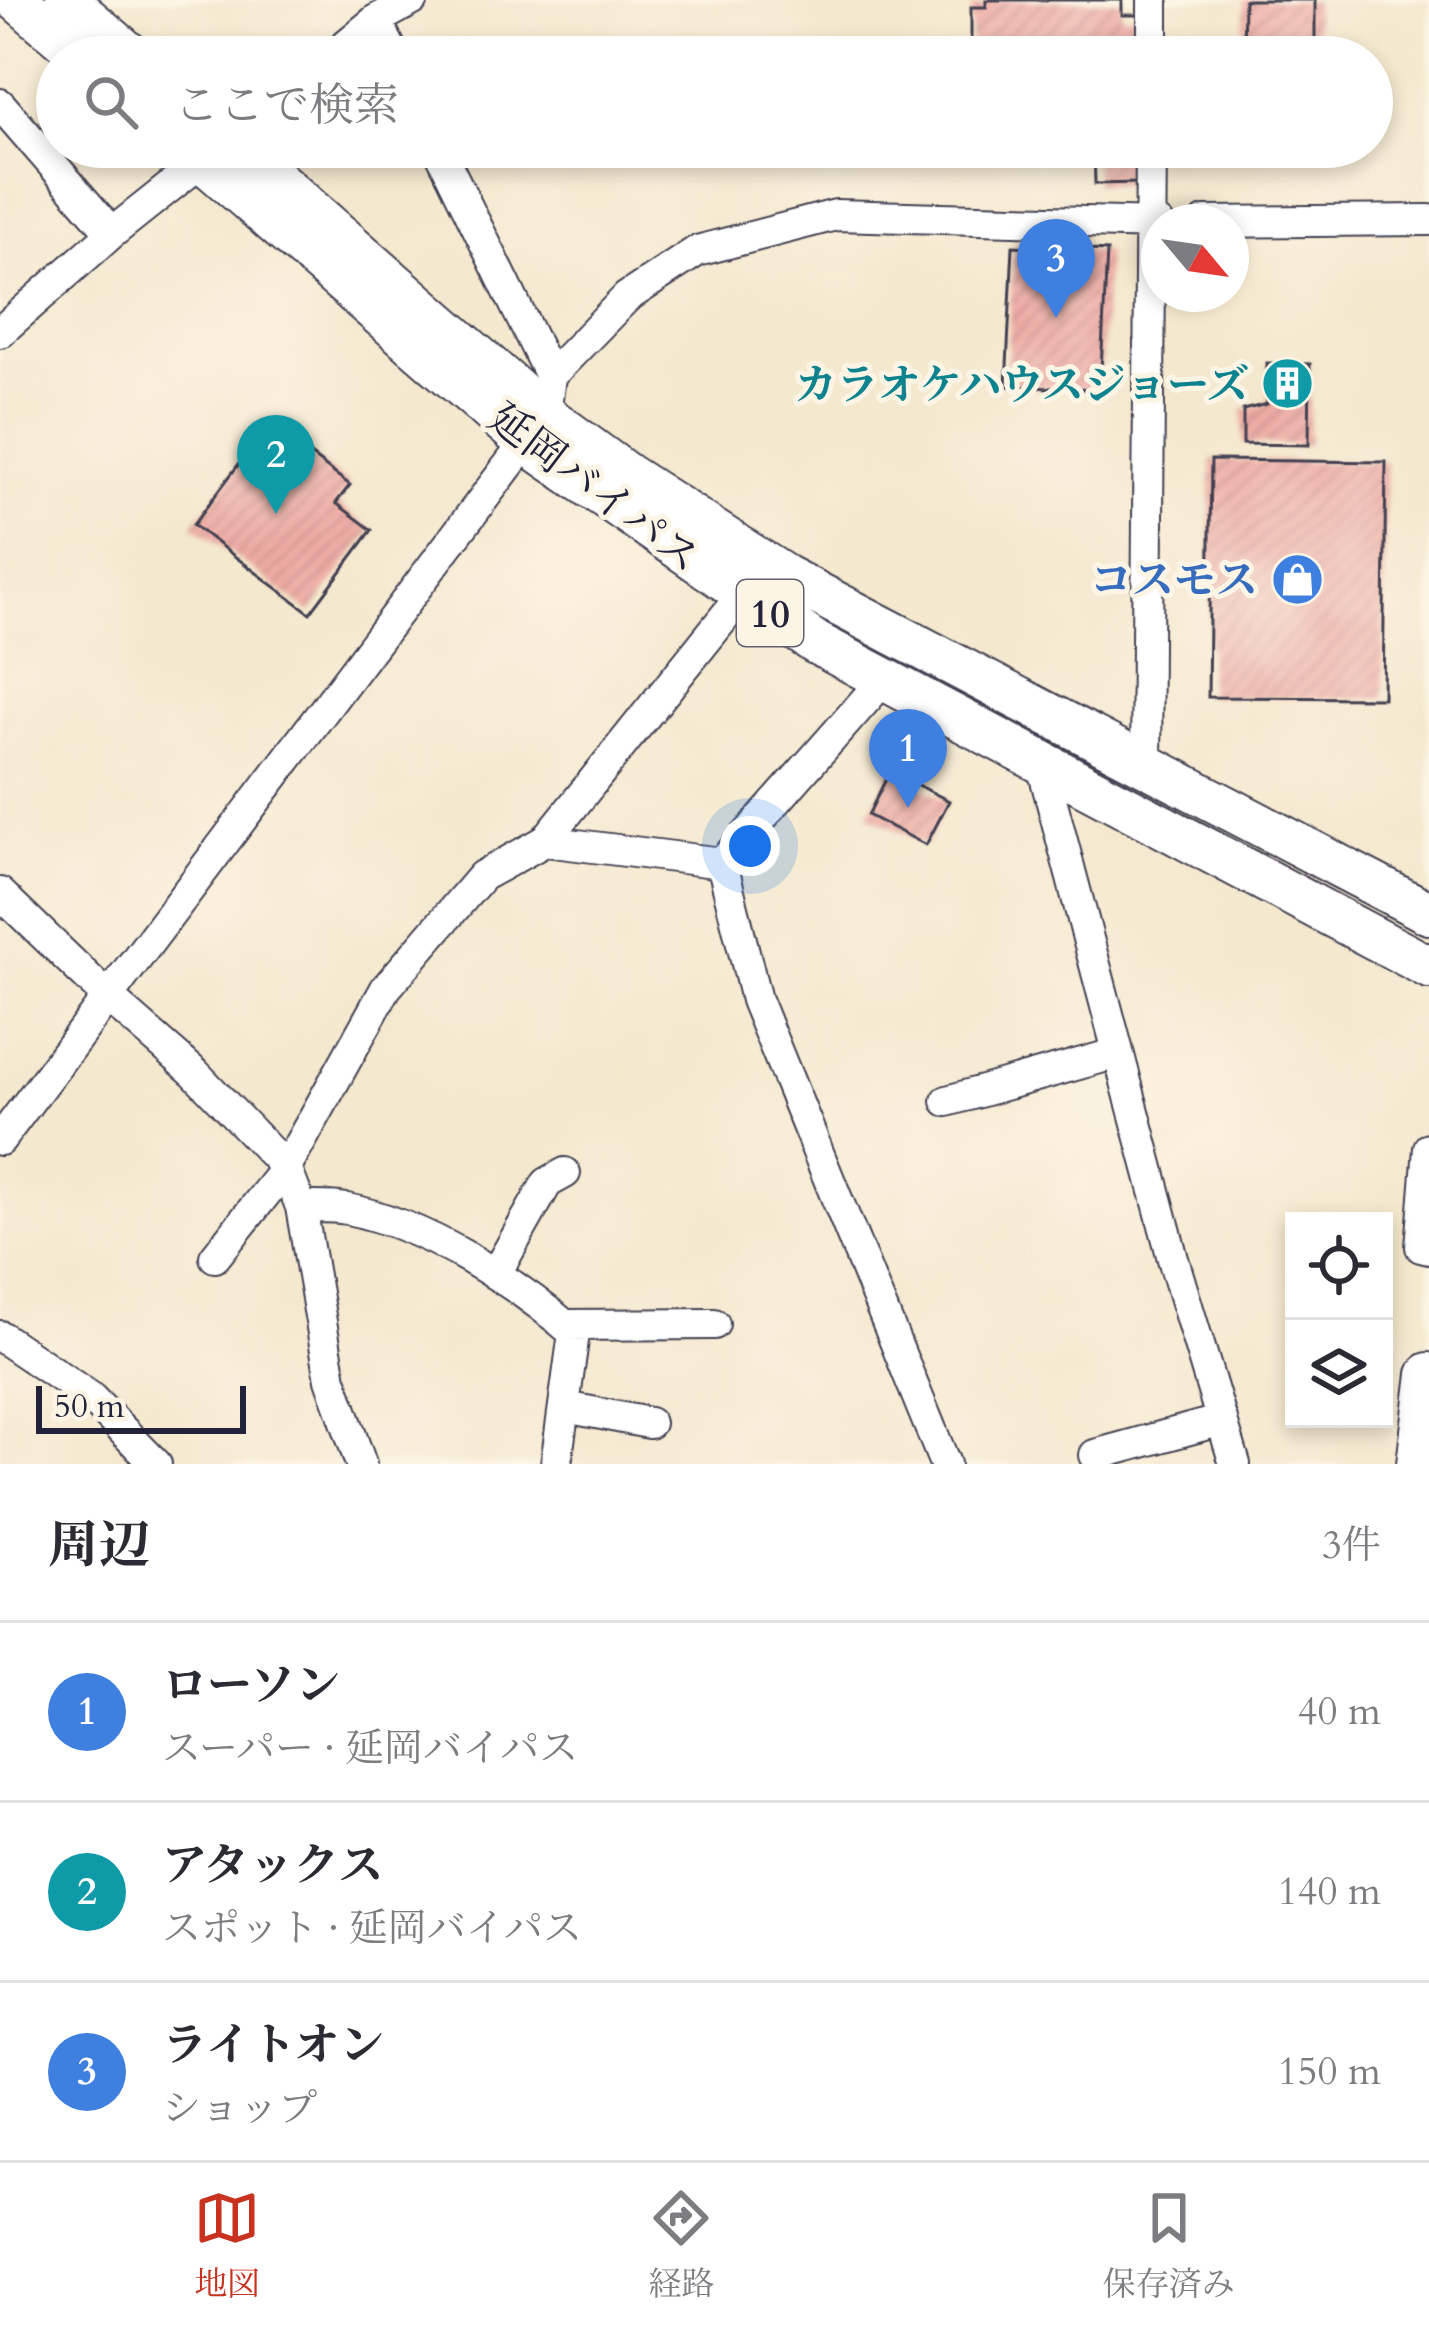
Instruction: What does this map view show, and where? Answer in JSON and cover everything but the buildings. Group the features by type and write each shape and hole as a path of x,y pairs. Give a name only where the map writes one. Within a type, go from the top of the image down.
{"highway":[{"path":"17,0 59,36"},
{"path":"66,0 109,36"},
{"name":"延岡バイパス","path":"235,168 540,411 627,475 784,576 1429,914"},
{"name":"延岡バイパス","path":"540,411 742,594 816,643 1429,967"},
{"path":"1418,1464 1429,1374"}],"street":[{"path":"357,36 413,0"},
{"path":"1153,0 1153,36"},
{"path":"376,20 384,36"},
{"path":"0,104 36,145"},
{"path":"56,168 112,233"},
{"path":"0,332 190,168"},
{"path":"447,168 540,411"},
{"path":"1152,168 1155,204"},
{"path":"0,1140 627,297 697,251 836,215 1141,224"},
{"path":"1249,222 1429,220"},
{"path":"1146,768 1154,312"},
{"path":"215,1257 286,1168 386,988 482,876 545,841 742,594"},
{"path":"722,863 884,680"},
{"path":"1042,765 1172,1259 1235,1464"},
{"path":"545,841 722,863"},
{"path":"722,863 756,1000 946,1464"},
{"path":"0,892 195,1073 286,1168 301,1207 331,1379 361,1464"},
{"path":"947,1101 1118,1054"},
{"path":"1429,1148 1421,1247 1429,1249"},
{"path":"496,1273 547,1183 565,1173"},
{"path":"301,1207 346,1208 402,1228 496,1273 574,1333 556,1464"},
{"path":"565,1325 714,1324"},
{"path":"0,1336 90,1396 156,1464"},
{"path":"566,1408 650,1423"},
{"path":"1095,1455 1222,1420"}],"place":[{"name":"ライトオン","path":"1056,318"},
{"name":"カラオケハウスジョーズ","path":"1288,384"},
{"name":"アタックス","path":"276,514"},
{"name":"コスモス","path":"1297,579"},
{"name":"ローソン","path":"908,808"}]}
